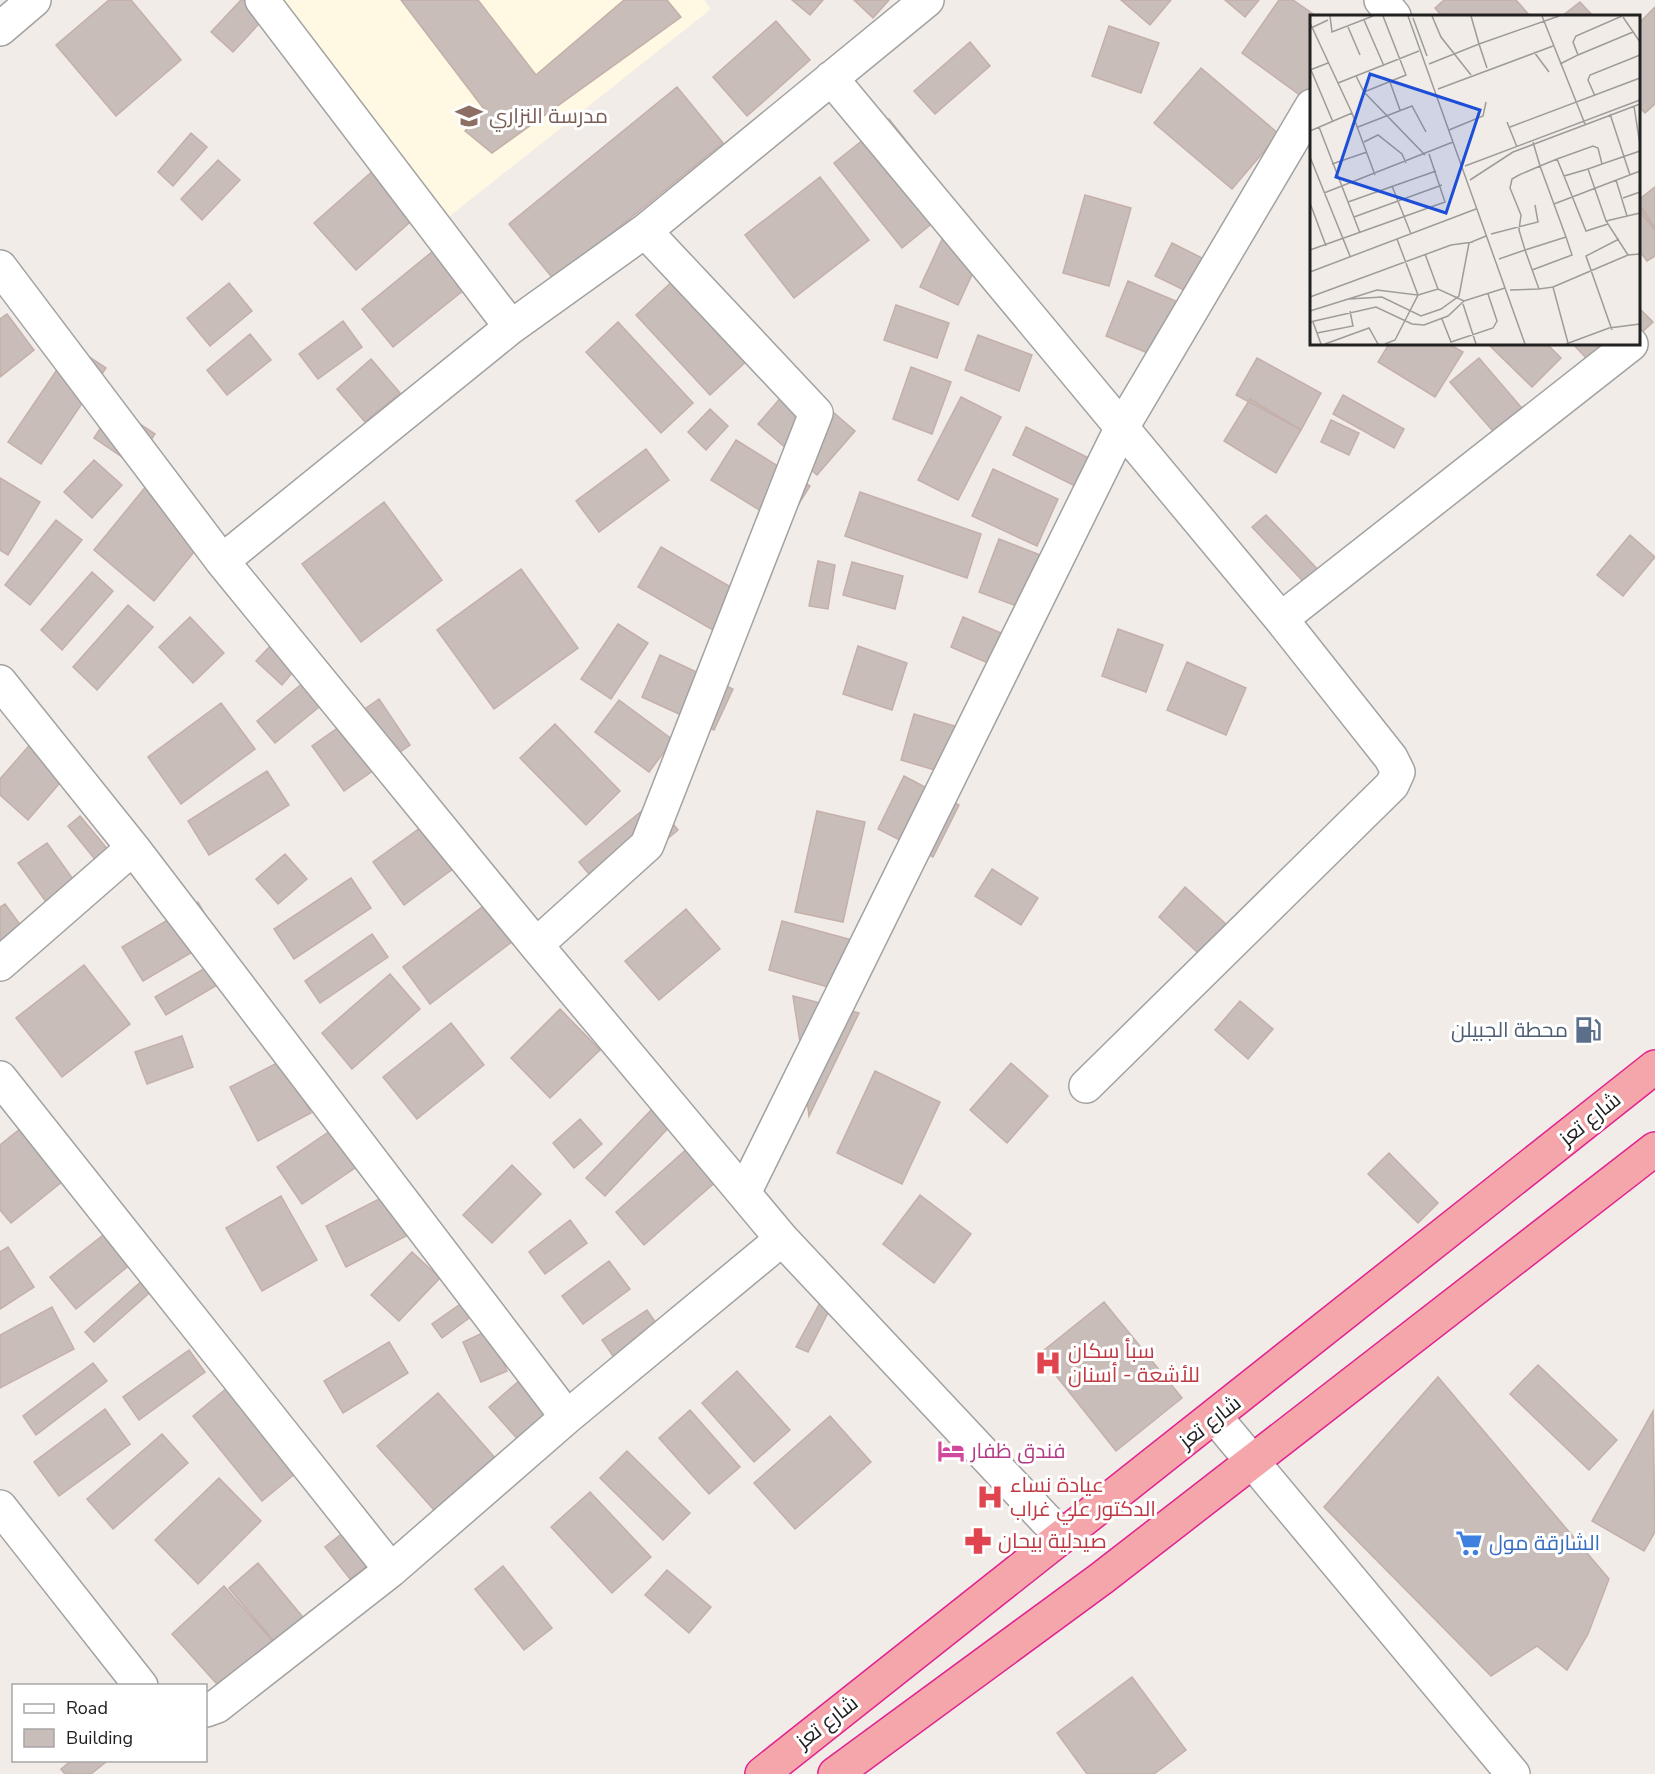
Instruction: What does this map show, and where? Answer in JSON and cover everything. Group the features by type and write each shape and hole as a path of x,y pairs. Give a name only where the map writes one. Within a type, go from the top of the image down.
{"highway":[{"name":"شارع تعز","path":"762,1774 1061,1536 1216,1418 1655,1067"},
{"path":"835,1774 1102,1578 1251,1460 1655,1149"}],"street":[{"path":"0,29 34,0"},
{"path":"262,0 511,327"},
{"path":"222,561 511,327 645,231 927,0"},
{"path":"1366,15 1374,0"},
{"path":"1381,0 1393,15"},
{"path":"831,78 1281,619 1391,758 1398,772 1392,785 1086,1086"},
{"path":"744,1193 1121,429 1310,108"},
{"path":"536,945 647,845 816,412 645,231"},
{"path":"0,267 222,561 536,945 782,1239 1061,1536"},
{"path":"1281,619 1632,345"},
{"path":"0,682 133,849 567,1417"},
{"path":"0,964 133,849"},
{"path":"0,1078 390,1570"},
{"path":"207,1710 217,1706 390,1570 567,1417 782,1239"},
{"path":"1216,1418 1513,1774"},
{"path":"0,1507 139,1684"}],"shaded area":[{"name":"مدرسة النزاري","path":"277,0 704,0 711,9 441,223"}],"building":[{"path":"109,0 131,0 181,60 116,116 56,45"},
{"path":"241,0 281,0 233,52 211,32"},
{"path":"401,0 478,0 536,75 624,0 667,0 681,17 492,153 465,131 484,109"},
{"path":"792,0 823,0 810,15"},
{"path":"854,0 889,0 873,18"},
{"path":"1121,0 1171,0 1150,25"},
{"path":"1225,0 1259,0 1245,17"},
{"path":"1279,0 1293,0 1315,15 1310,15 1310,103 1242,53"},
{"path":"1444,0 1516,0 1529,15 1441,15 1435,8"},
{"path":"1580,2 1592,15 1563,15"},
{"path":"1655,7 1655,104 1645,113 1640,108 1640,22"},
{"path":"776,21 810,60 747,116 713,77"},
{"path":"1109,26 1159,43 1141,93 1092,76"},
{"path":"970,42 990,66 935,114 914,91"},
{"path":"1201,68 1279,134 1232,189 1154,123"},
{"path":"677,87 723,143 554,280 509,224"},
{"path":"889,119 956,204 902,248 834,163"},
{"path":"191,133 207,147 173,186 158,172"},
{"path":"218,160 240,180 202,220 181,199"},
{"path":"384,161 426,208 356,270 314,223"},
{"path":"820,177 869,240 794,298 745,235"},
{"path":"1655,187 1655,230 1640,211 1640,198"},
{"path":"1085,195 1131,208 1109,286 1063,273"},
{"path":"1641,207 1655,228 1655,256 1647,261 1640,252"},
{"path":"944,235 982,253 958,305 920,287"},
{"path":"1172,243 1202,258 1186,291 1155,276"},
{"path":"438,247 469,286 393,347 362,309"},
{"path":"691,264 764,345 710,395 636,315"},
{"path":"1128,281 1197,310 1175,364 1106,336"},
{"path":"229,283 252,311 210,346 187,318"},
{"path":"896,305 949,323 937,358 884,340"},
{"path":"1640,309 1653,322 1640,334"},
{"path":"7,314 34,350 0,377 0,319"},
{"path":"343,321 362,347 318,379 299,354"},
{"path":"618,322 693,403 661,433 586,352"},
{"path":"250,334 271,360 227,395 207,370"},
{"path":"978,335 1032,355 1019,391 965,370"},
{"path":"1388,345 1451,345 1463,352 1435,397 1378,362"},
{"path":"1489,345 1548,345 1561,358 1532,387"},
{"path":"1574,345 1630,345 1600,373"},
{"path":"73,346 106,368 41,464 8,442"},
{"path":"1257,358 1321,393 1301,430 1236,395"},
{"path":"1479,358 1527,414 1499,438 1450,382"},
{"path":"371,359 400,393 365,422 337,389"},
{"path":"911,367 951,382 932,434 893,419"},
{"path":"796,380 855,431 817,475 758,424"},
{"path":"1343,395 1404,429 1394,448 1333,414"},
{"path":"961,397 1001,417 958,500 918,480"},
{"path":"1250,399 1301,430 1276,473 1224,441"},
{"path":"114,407 155,434 134,465 94,438"},
{"path":"710,409 728,426 706,450 688,432"},
{"path":"1331,420 1359,433 1349,455 1321,442"},
{"path":"1026,427 1103,465 1089,493 1013,455"},
{"path":"736,440 810,486 785,526 711,480"},
{"path":"646,449 669,480 599,532 576,501"},
{"path":"94,460 122,485 92,518 64,492"},
{"path":"993,469 1058,499 1037,546 972,516"},
{"path":"0,478 40,502 8,555 0,550"},
{"path":"147,485 207,536 154,601 94,550"},
{"path":"860,492 981,534 967,578 845,536"},
{"path":"384,502 442,580 361,642 302,564"},
{"path":"1266,515 1325,577 1312,591 1252,527"},
{"path":"56,520 82,540 30,605 5,585"},
{"path":"1630,535 1655,557 1623,596 1597,575"},
{"path":"999,539 1053,560 1033,612 979,592"},
{"path":"661,547 736,590 713,630 638,587"},
{"path":"818,561 835,565 828,609 809,606"},
{"path":"852,562 903,576 895,609 843,595"},
{"path":"521,569 578,648 494,709 437,630"},
{"path":"92,572 113,591 62,650 41,630"},
{"path":"128,605 153,627 97,690 73,667"},
{"path":"190,617 224,653 193,683 159,647"},
{"path":"963,617 1008,636 995,666 951,647"},
{"path":"618,624 648,643 611,699 581,679"},
{"path":"1118,629 1163,645 1146,692 1102,676"},
{"path":"272,644 297,667 282,685 256,661"},
{"path":"858,646 907,663 892,710 843,694"},
{"path":"660,655 733,689 714,730 642,697"},
{"path":"1187,662 1246,688 1226,735 1167,710"},
{"path":"322,667 340,690 275,743 257,721"},
{"path":"379,699 410,745 344,791 312,746"},
{"path":"619,700 673,740 649,772 595,732"},
{"path":"221,703 255,749 181,804 148,757"},
{"path":"914,714 958,727 945,773 901,760"},
{"path":"555,724 620,791 586,825 520,758"},
{"path":"34,740 70,771 28,820 0,795 0,779"},
{"path":"267,771 289,805 209,855 188,821"},
{"path":"904,776 959,805 933,857 878,829"},
{"path":"654,801 678,830 604,892 579,862"},
{"path":"817,811 865,822 843,922 795,912"},
{"path":"438,815 469,857 404,905 373,862"},
{"path":"80,816 128,874 115,884 68,826"},
{"path":"47,843 86,897 57,917 18,863"},
{"path":"285,854 307,879 278,904 256,879"},
{"path":"992,869 1038,898 1021,925 975,896"},
{"path":"351,878 371,908 294,959 274,929"},
{"path":"1185,887 1236,933 1209,963 1159,917"},
{"path":"498,895 525,932 430,1004 403,967"},
{"path":"198,902 218,937 143,981 122,947"},
{"path":"5,904 30,938 0,960 0,907"},
{"path":"686,909 720,949 659,1000 625,961"},
{"path":"782,921 856,941 842,991 769,970"},
{"path":"372,934 388,957 320,1003 305,981"},
{"path":"226,956 236,974 166,1015 155,997"},
{"path":"84,965 130,1024 62,1077 16,1018"},
{"path":"390,974 420,1009 352,1069 322,1033"},
{"path":"793,996 859,1013 809,1116 801,1049"},
{"path":"1240,1001 1273,1029 1248,1059 1215,1030"},
{"path":"560,1009 600,1050 550,1098 511,1058"},
{"path":"451,1023 484,1065 417,1119 383,1077"},
{"path":"182,1036 193,1067 147,1084 135,1052"},
{"path":"283,1060 311,1113 258,1141 230,1087"},
{"path":"1011,1063 1048,1096 1007,1143 970,1110"},
{"path":"875,1071 940,1102 902,1184 837,1153"},
{"path":"653,1108 671,1125 605,1196 586,1178"},
{"path":"41,1112 83,1165 11,1223 0,1210 0,1145"},
{"path":"352,1116 377,1153 302,1204 277,1167"},
{"path":"580,1119 602,1144 574,1168 553,1143"},
{"path":"690,1146 719,1179 644,1245 616,1212"},
{"path":"1389,1153 1438,1203 1418,1223 1368,1174"},
{"path":"512,1165 541,1194 492,1243 463,1215"},
{"path":"393,1192 414,1232 346,1267 326,1226"},
{"path":"920,1195 971,1234 934,1283 883,1244"},
{"path":"281,1196 317,1260 262,1291 226,1228"},
{"path":"570,1220 587,1243 545,1274 529,1252"},
{"path":"107,1232 132,1263 76,1309 50,1277"},
{"path":"8,1247 34,1287 0,1309 0,1252"},
{"path":"412,1252 440,1278 399,1321 371,1295"},
{"path":"609,1261 630,1289 583,1324 562,1296"},
{"path":"146,1277 155,1288 94,1342 85,1332"},
{"path":"828,1288 838,1293 808,1352 796,1347"},
{"path":"479,1291 488,1304 442,1338 432,1324"},
{"path":"1104,1302 1182,1398 1116,1451 1039,1354"},
{"path":"52,1307 74,1349 0,1388 0,1335"},
{"path":"647,1310 671,1345 626,1375 602,1340"},
{"path":"489,1330 507,1371 481,1382 463,1342"},
{"path":"389,1342 408,1373 343,1413 324,1381"},
{"path":"189,1350 205,1372 139,1420 123,1397"},
{"path":"93,1363 107,1381 36,1435 23,1416"},
{"path":"1538,1365 1617,1440 1589,1470 1510,1394"},
{"path":"737,1371 790,1430 754,1462 702,1403"},
{"path":"528,1373 560,1408 521,1443 489,1407"},
{"name":"الشارقة مول","path":"1438,1377 1609,1579 1588,1634 1567,1670 1537,1646 1491,1676 1324,1507"},
{"path":"227,1388 296,1473 262,1501 193,1416"},
{"path":"438,1393 510,1475 450,1528 377,1446"},
{"path":"105,1409 130,1444 59,1496 34,1462"},
{"path":"690,1410 740,1467 709,1494 659,1438"},
{"path":"1653,1411 1655,1532 1644,1551 1592,1521"},
{"path":"830,1416 871,1462 795,1529 754,1483"},
{"path":"162,1434 188,1463 113,1529 87,1499"},
{"path":"627,1451 690,1513 663,1540 600,1478"},
{"path":"219,1478 261,1521 198,1584 155,1540"},
{"path":"590,1492 651,1557 612,1593 551,1527"},
{"path":"358,1521 383,1554 350,1579 325,1547"},
{"path":"258,1563 306,1621 277,1645 229,1588"},
{"path":"503,1566 552,1628 524,1650 475,1589"},
{"path":"667,1570 711,1607 689,1633 645,1595"},
{"path":"224,1586 276,1645 224,1692 172,1634"},
{"path":"1132,1677 1186,1750 1154,1774 1087,1774 1057,1733"},
{"path":"70,1762 106,1762 91,1774 65,1774 61,1769"}],"place":[{"name":"مدرسة النزاري","path":"469,116"},
{"name":"محطة الجبيلن","path":"1588,1030"},
{"name":"سبأ سكان للأشعة - أسنان","path":"1048,1363"},
{"name":"فندق ظفار","path":"951,1451"},
{"name":"عيادة نساء الدكتور علي غراب","path":"990,1497"},
{"name":"صيدلية بيحان","path":"978,1541"},
{"name":"الشارقة مول","path":"1469,1543"}]}
